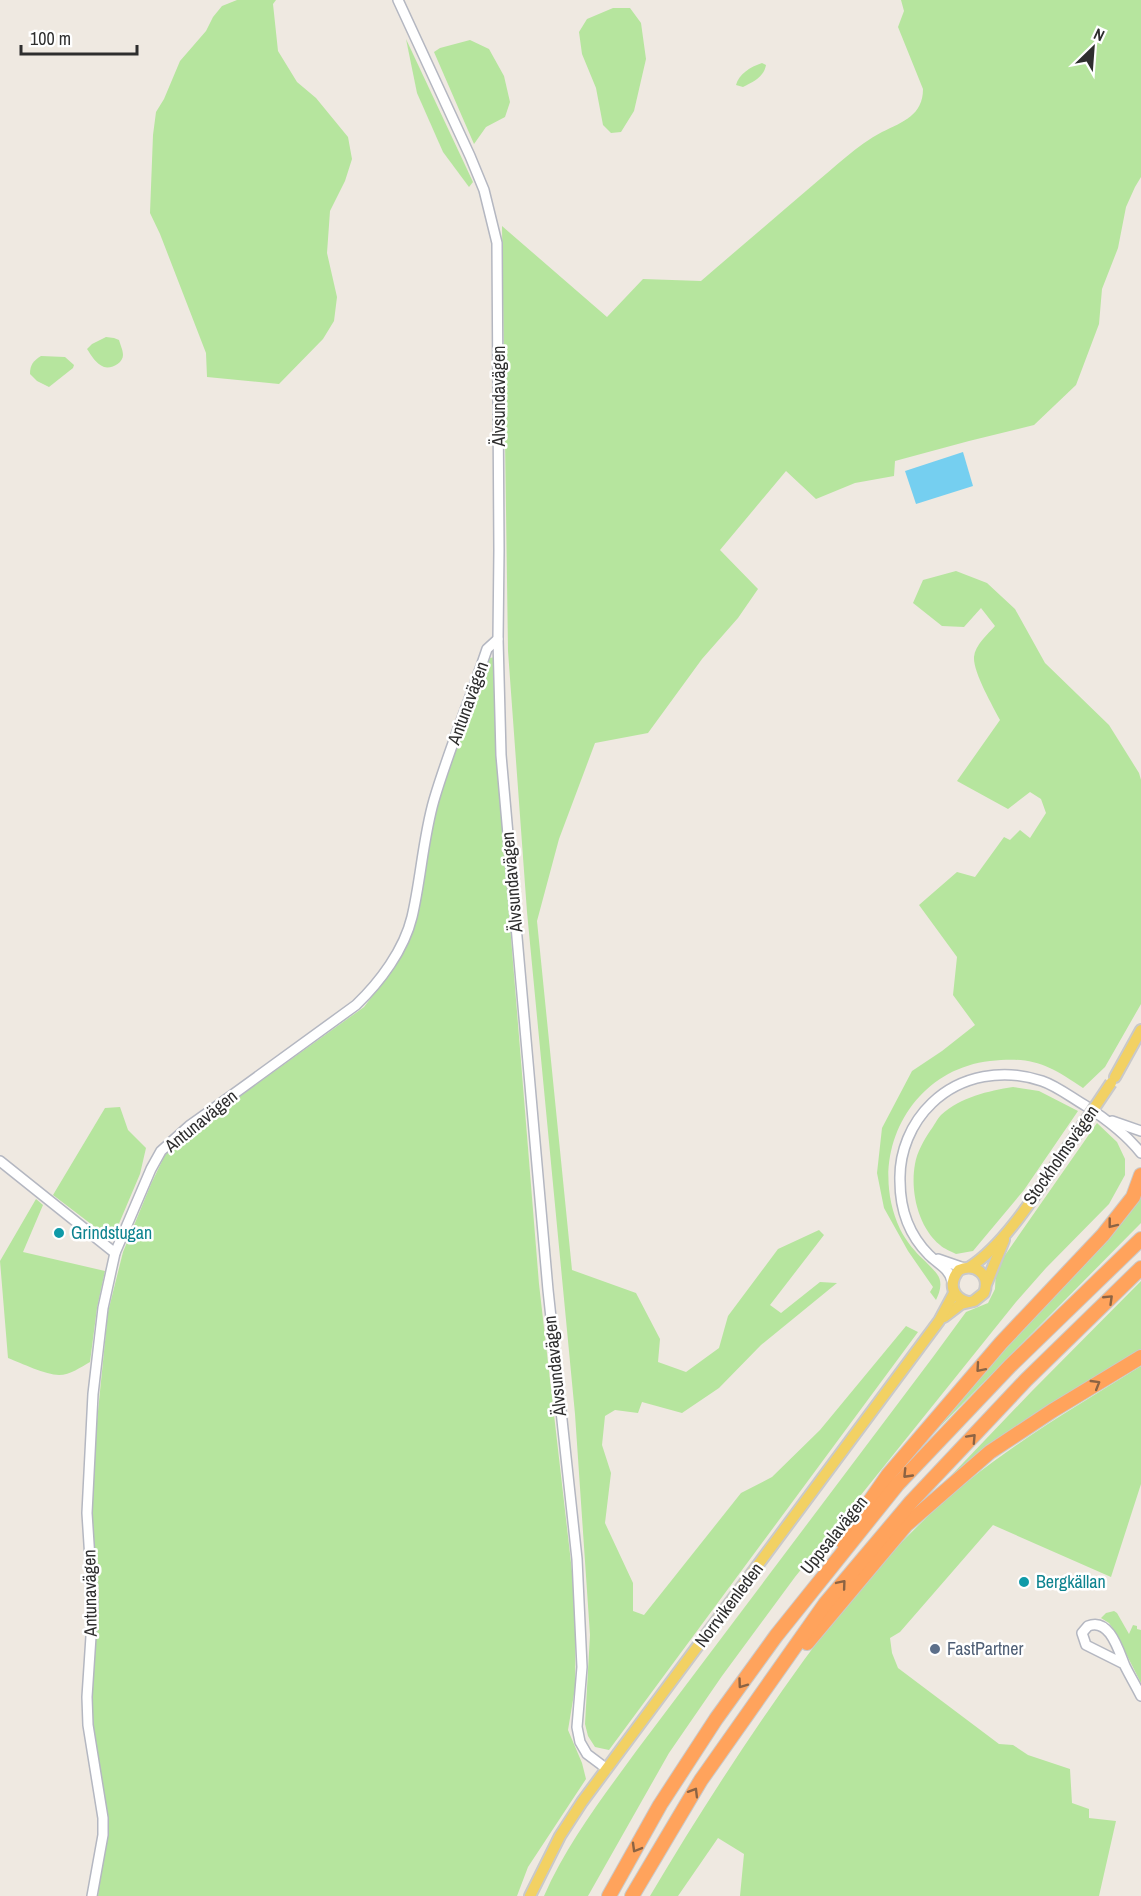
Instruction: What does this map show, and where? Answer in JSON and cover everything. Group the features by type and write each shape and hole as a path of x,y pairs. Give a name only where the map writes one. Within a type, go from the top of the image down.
{"highway":[{"path":"776,1636 888,1475 1001,1343 1103,1235 1133,1197 1141,1174"},
{"name":"Uppsalavägen","path":"609,1896 660,1805 716,1719 776,1636 897,1485 1010,1366 1141,1239"},
{"name":"Uppsalavägen","path":"632,1896 701,1780 825,1604 911,1502 1026,1380 1141,1268"},
{"path":"746,1716 906,1525 990,1452 1141,1357"}],"main road":[{"name":"Stockholmsvägen","path":"1112,1080 1141,1030"},
{"name":"Stockholmsvägen","path":"968,1267 979,1262 1007,1234 1141,1040"},
{"name":"Stockholmsvägen","path":"987,1282 1007,1234"},
{"path":"968,1267 981,1272 987,1282 980,1298 968,1302 954,1293 952,1281 954,1276 968,1267"},
{"name":"Norrvikenleden","path":"530,1896 560,1836 607,1768 939,1321 954,1293"},
{"name":"Norrvikenleden","path":"939,1321 960,1304 968,1302"}],"street":[{"name":"Älvsundavägen","path":"398,0 477,173 492,215 497,243 498,639 501,754 548,1290 578,1559 582,1666 577,1727 580,1742 587,1754 607,1768"},
{"name":"Antunavägen","path":"92,1896 103,1835 103,1818 88,1725 87,1697 93,1606 87,1513 97,1353 103,1308 115,1253 135,1202 161,1151 213,1108 356,1005 369,993 387,969 403,940 411,919 431,813 441,778 487,649 498,639"},
{"path":"952,1281 948,1271 915,1239 904,1219 899,1179 909,1133 922,1112 941,1095 963,1083 987,1075 1016,1076 1043,1082 1102,1117 1121,1132 1141,1153"},
{"path":"1102,1117 1141,1131"},
{"path":"0,1161 115,1253"},
{"path":"930,1256 968,1267"},
{"path":"1124,1664 1086,1645 1082,1633 1088,1626 1097,1624 1106,1629 1141,1696"}],"green space":[{"path":"237,0 276,0 273,4 278,51 297,82 316,98 348,137 352,159 345,181 330,211 327,253 337,297 334,321 323,339 279,384 207,377 206,353 150,213 156,112 180,61 206,31 222,6"},
{"path":"901,0 1141,0 1141,177 1126,207 1118,248 1102,289 1099,324 1076,385 1034,425 895,461 894,476 855,483 816,499 786,471 720,550 758,589 738,618 702,659 648,733 595,743 559,839 537,921 572,1270 636,1293 660,1339 658,1362 686,1372 719,1348 728,1316 778,1249 819,1230 824,1235 770,1305 781,1313 820,1282 837,1283 761,1345 719,1388 682,1413 642,1402 638,1413 615,1410 605,1416 602,1445 611,1473 605,1523 633,1583 633,1611 644,1615 741,1493 772,1477 820,1430 906,1326 918,1332 609,1750 595,1747 588,1736 585,1724 590,1635 575,1414 527,912 508,651 502,226 607,317 643,279 701,281 855,150 873,137 904,121 916,111 920,105 923,89 898,27 904,11"},
{"path":"613,8 630,8 641,23 646,59 634,111 621,132 611,133 603,125 596,88 582,54 579,32 587,19"},
{"path":"406,39 473,182 469,187 443,152 417,93"},
{"path":"470,40 489,49 504,76 510,102 505,117 486,127 474,144 434,52 440,48"},
{"path":"762,63 766,65 765,69 758,79 743,87 736,85 746,71"},
{"path":"106,337 119,340 122,349 123,358 114,366 104,367 99,364 87,349"},
{"path":"41,356 65,357 74,365 49,387 37,381 30,374 32,364"},
{"path":"956,571 987,583 1015,609 1045,663 1109,725 1139,773 1141,780 1141,1004 1105,1067 1083,1088 1060,1073 1040,1064 1005,1060 962,1068 937,1081 917,1099 902,1121 892,1146 888,1173 891,1201 900,1229 914,1250 939,1277 940,1287 936,1300 930,1292 933,1287 908,1251 884,1208 877,1173 882,1128 912,1071 975,1025 953,995 957,957 919,905 957,872 975,877 1004,837 1010,840 1020,830 1030,838 1046,813 1041,799 1030,792 1008,809 957,781 1000,720 980,680 974,657 979,644 995,626 981,608 964,627 942,626 913,603 923,580"},
{"path":"495,657 496,752 539,1284 576,1606 575,1688 568,1730 586,1779 528,1867 517,1896 98,1896 107,1825 92,1724 99,1591 91,1517 96,1431 108,1312 123,1252 165,1155 193,1130 364,1007 390,973 410,935 417,912 434,815 444,781 490,658"},
{"path":"1013,1087 1039,1091 1078,1111 1024,1190 973,1251 956,1254 932,1237 921,1219 914,1186 917,1155 938,1118 949,1109 975,1096"},
{"path":"120,1107 128,1130 146,1148 140,1174 112,1240 53,1195 105,1108"},
{"path":"1097,1123 1117,1142 1125,1159 1125,1175 1109,1204 1016,1302 795,1577 669,1753 588,1896 544,1896 563,1857 637,1750 966,1312 988,1303 995,1289 996,1268"},
{"path":"1141,1185 1141,1223 910,1457"},
{"path":"36,1199 43,1205 23,1252 105,1271 97,1308 90,1362 63,1375 47,1373 8,1358 0,1261"},
{"path":"1141,1281 1141,1349 1006,1434 941,1486 1031,1392"},
{"path":"1141,1366 1141,1484 1111,1577 993,1525 900,1632 890,1638 892,1653 898,1668 999,1744 1013,1745 1028,1755 1070,1769 1072,1803 1089,1809 1089,1818 1116,1821 1099,1896 740,1896 744,1854 718,1838 678,1896 650,1896 724,1776 804,1660 841,1612 900,1544 944,1502 988,1466 1052,1421"},
{"path":"1114,1611 1129,1634 1133,1625 1141,1630 1141,1683 1114,1630 1101,1618 1106,1613"}],"water":[{"path":"963,452 973,486 916,504 905,471"}],"place":[{"name":"Grindstugan","path":"59,1233"},
{"name":"Bergkällan","path":"1024,1582"},
{"name":"FastPartner","path":"935,1649"}]}
